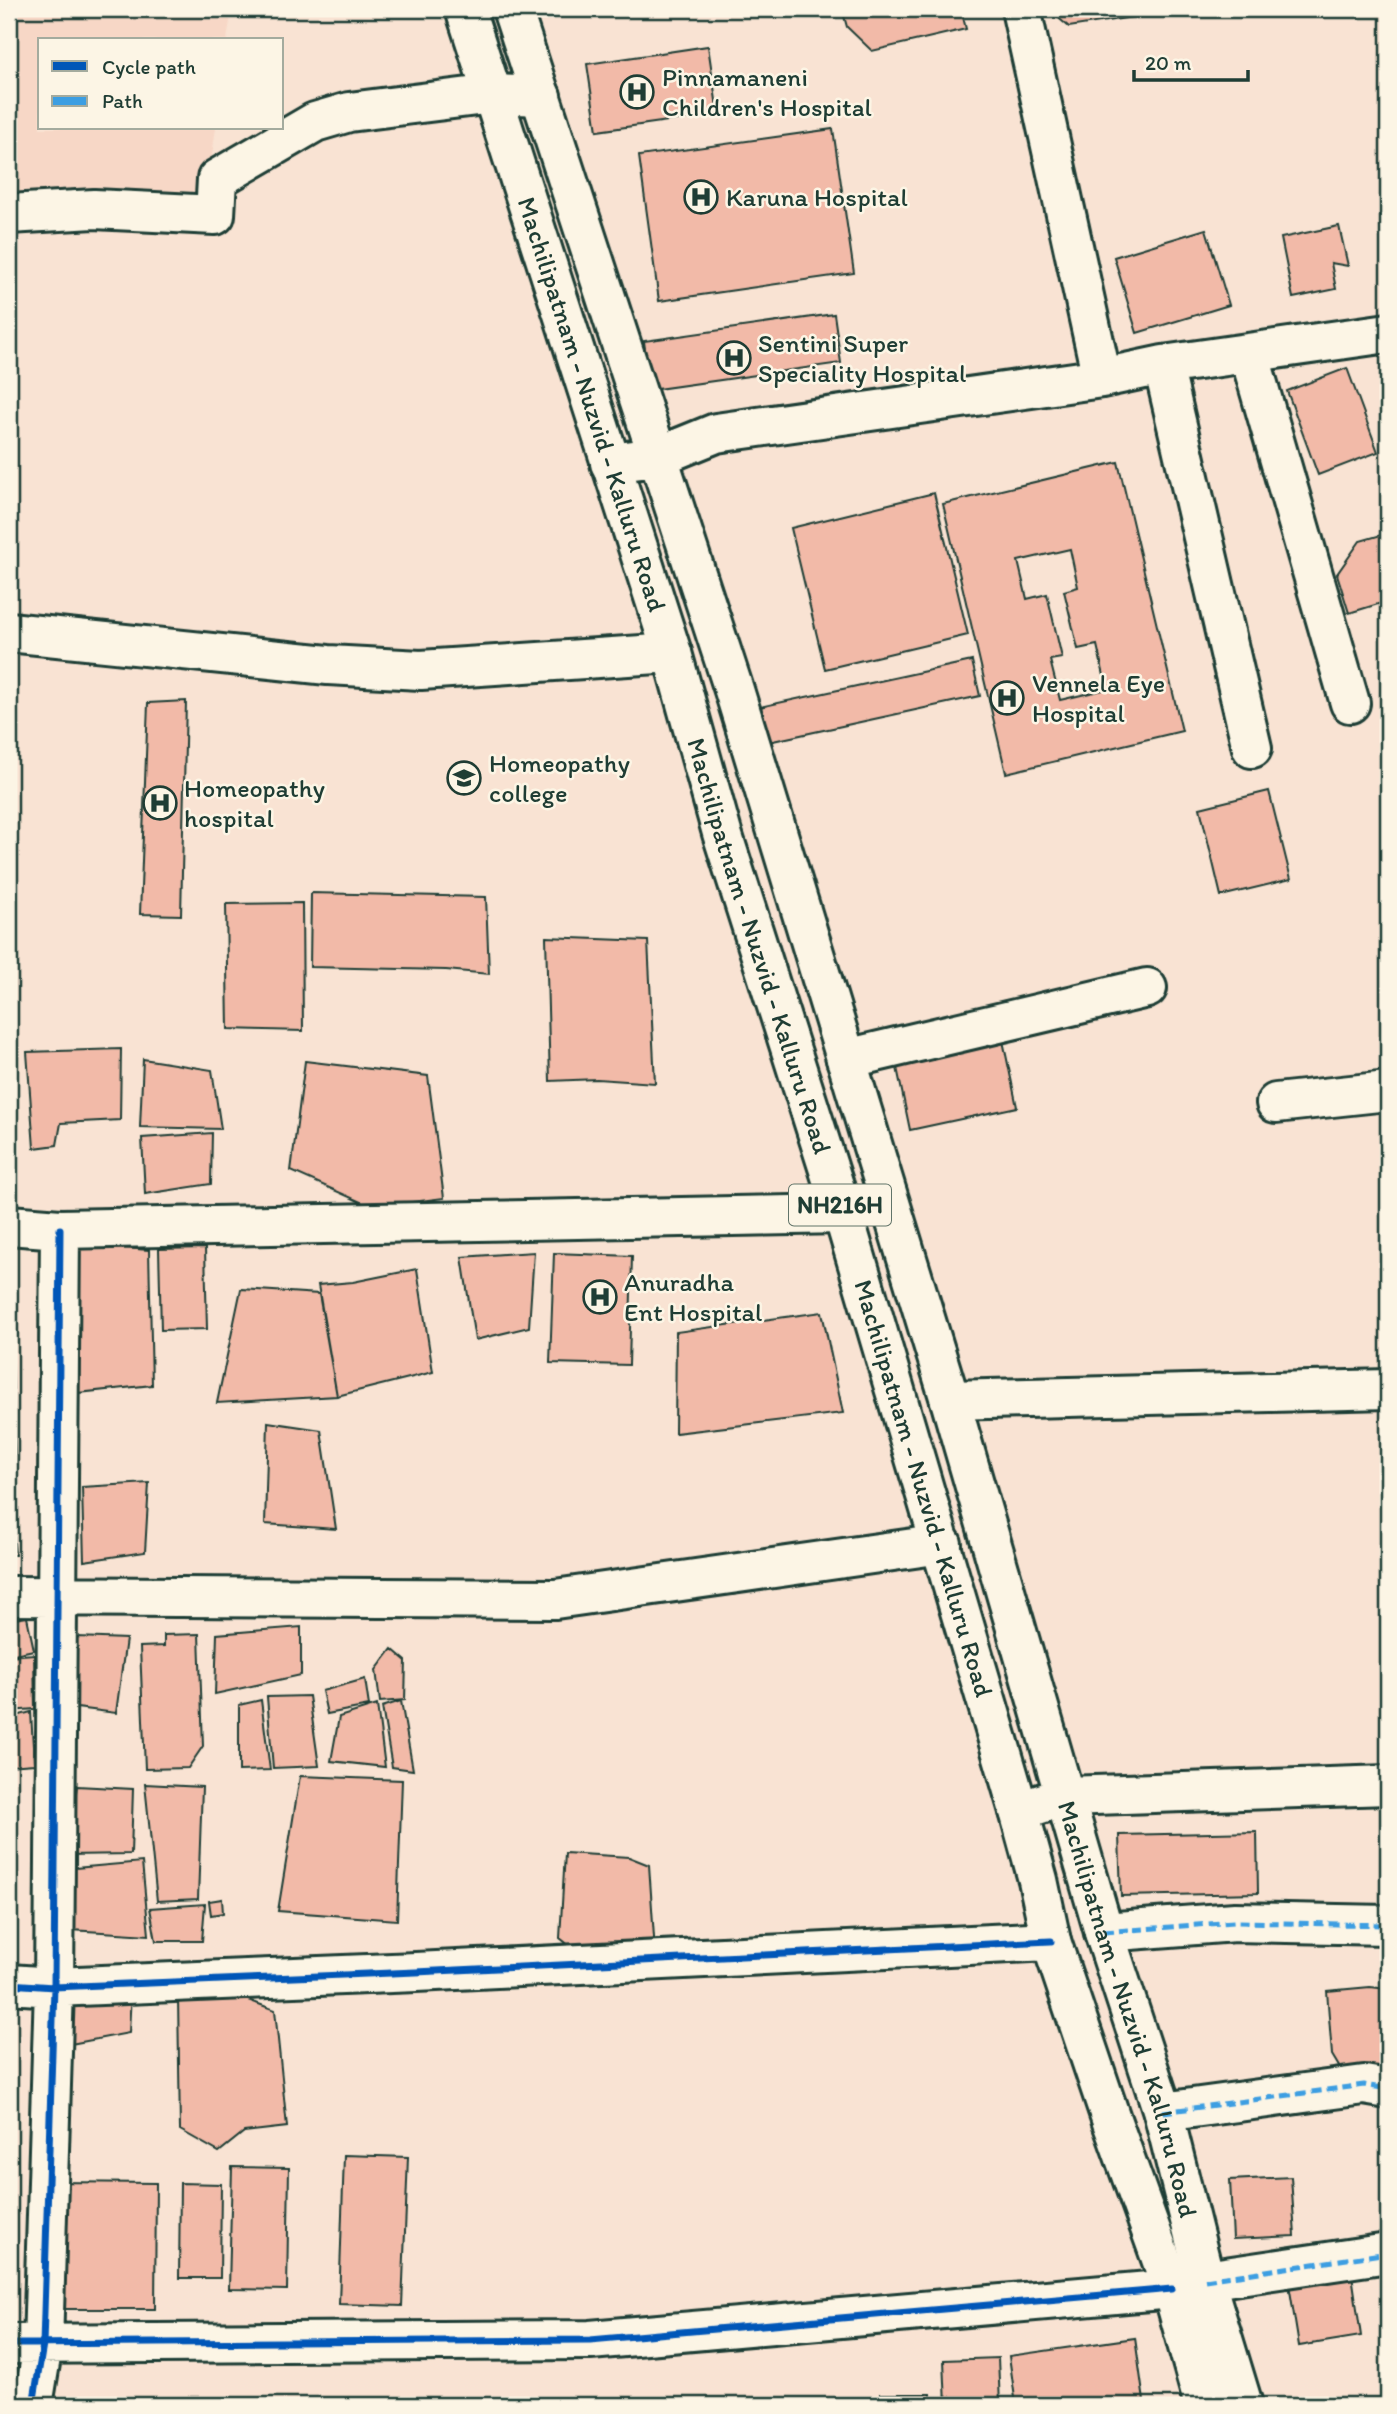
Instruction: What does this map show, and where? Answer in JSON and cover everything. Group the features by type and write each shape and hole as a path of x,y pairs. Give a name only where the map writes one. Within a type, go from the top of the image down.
{"main road":[{"name":"Machilipatnam - Nuzvid - Kalluru Road","path":"465,9 672,653 726,845 843,1214 1019,1811 1051,1941 1112,2122 1243,2405"},
{"name":"Machilipatnam - Nuzvid - Kalluru Road","path":"512,9 734,690 950,1400 1104,1932 1163,2112 1204,2405"},
{"path":"1021,9 1101,378"},
{"path":"9,214 94,209 215,215 217,178 315,122 349,112 493,94 541,96"},
{"path":"610,463 657,457 716,433 1101,378 1163,365 1388,333"},
{"path":"1250,353 1350,704"},
{"path":"1163,365 1252,748"},
{"path":"9,632 328,665 421,670 672,653"},
{"path":"846,1059 1147,988"},
{"path":"1276,1104 1388,1091"},
{"path":"9,1225 60,1229 843,1214"},
{"path":"33,2405 26,2344 54,1987 60,1229"},
{"path":"950,1400 1388,1390"},
{"path":"9,1596 555,1599 942,1544"},
{"path":"1019,1811 1065,1796 1388,1785"},
{"path":"1104,1932 1235,1922 1388,1925"},
{"path":"9,1984 54,1987 1051,1941"},
{"path":"1163,2112 1364,2085 1388,2089"},
{"path":"26,2344 590,2340 1189,2284 1388,2253"}],"shaded area":[{"path":"9,9 232,9 227,38 38,38 38,130 216,130 205,204 9,193"}],"building":[{"path":"842,9 961,9 966,29 872,51 847,27"},
{"path":"1048,9 1184,9 1069,27"},
{"path":"708,46 718,114 597,131 587,64"},
{"path":"833,129 854,273 659,301 639,156"},
{"path":"1339,226 1348,266 1331,263 1336,289 1293,298 1281,238"},
{"path":"1206,229 1229,305 1137,333 1114,257"},
{"path":"834,314 841,363 650,390 644,341"},
{"path":"1347,368 1378,452 1318,475 1287,391"},
{"path":"1118,462 1182,731 1006,773 943,504","holes":["1070,549 1078,587 1064,591 1078,649 1097,645 1107,689 1060,700 1050,660 1062,658 1047,594 1027,599 1018,561"]},
{"path":"934,493 968,635 825,669 791,528"},
{"path":"1388,533 1388,601 1349,613 1337,574 1360,541"},
{"path":"972,661 980,696 759,744 751,709"},
{"name":"Homeopathy hospital","path":"186,701 181,915 140,914 148,703"},
{"path":"1269,791 1291,879 1221,896 1200,808"},
{"path":"311,893 486,897 489,974 446,970 310,967"},
{"path":"302,903 303,1031 228,1029 226,904"},
{"path":"546,937 648,941 655,1083 597,1079 550,1081"},
{"path":"1001,1031 1017,1107 910,1130 894,1053"},
{"path":"121,1049 120,1120 61,1123 57,1145 34,1148 27,1052"},
{"path":"143,1059 212,1070 221,1129 140,1127"},
{"path":"305,1061 428,1076 444,1198 372,1207 291,1171"},
{"path":"212,1133 211,1184 145,1194 142,1138"},
{"path":"73,1244 149,1250 152,1385 59,1395"},
{"path":"205,1248 207,1329 161,1330 159,1249"},
{"path":"534,1252 529,1327 475,1340 462,1257"},
{"path":"554,1253 632,1256 629,1365 550,1363"},
{"path":"417,1269 433,1372 337,1396 318,1285 353,1282"},
{"path":"241,1289 319,1294 337,1396 217,1403"},
{"path":"822,1312 843,1413 675,1433 676,1332"},
{"path":"11,1333 16,1479 9,1479"},
{"path":"268,1422 321,1430 336,1529 265,1524"},
{"path":"149,1483 145,1552 84,1561 82,1487"},
{"path":"10,1489 15,1555 9,1555"},
{"path":"27,1617 34,1650 9,1655 9,1620"},
{"path":"301,1627 301,1675 215,1694 217,1634"},
{"path":"199,1634 203,1746 188,1768 145,1769 140,1647 164,1646 164,1635"},
{"path":"77,1637 126,1639 116,1713 77,1708"},
{"path":"392,1649 406,1661 405,1700 380,1702 376,1670"},
{"path":"34,1654 35,1709 9,1711 9,1656"},
{"path":"365,1679 369,1706 327,1714 322,1691"},
{"path":"309,1696 319,1766 273,1768 267,1697"},
{"path":"261,1700 270,1770 239,1771 239,1705"},
{"path":"401,1701 413,1770 392,1767 382,1707"},
{"path":"377,1705 385,1767 331,1761 339,1717"},
{"path":"31,1712 34,1764 9,1766 9,1718"},
{"path":"300,1776 402,1780 397,1920 278,1911"},
{"path":"145,1784 202,1787 198,1899 157,1901"},
{"path":"77,1786 133,1789 131,1854 67,1855"},
{"path":"1257,1832 1258,1893 1121,1896 1119,1835"},
{"path":"565,1853 629,1857 649,1865 655,1952 584,1957 560,1938"},
{"path":"142,1862 149,1935 55,1929 64,1869"},
{"path":"222,1899 223,1913 211,1915 209,1901"},
{"path":"205,1904 202,1941 156,1941 150,1908"},
{"path":"1370,1987 1388,1989 1388,2080 1344,2075 1332,2055 1327,1991"},
{"path":"58,1988 131,1992 129,2033 55,2047"},
{"path":"237,1996 275,2010 287,2127 244,2132 219,2152 180,2130 178,1997"},
{"path":"344,2155 408,2157 402,2306 339,2304"},
{"path":"232,2167 289,2168 287,2290 229,2289"},
{"path":"1291,2177 1295,2236 1233,2239 1230,2180"},
{"path":"55,2182 156,2183 155,2309 54,2309"},
{"path":"180,2183 221,2184 220,2278 179,2278"},
{"path":"1351,2268 1361,2336 1299,2346 1288,2278"},
{"path":"1135,2338 1144,2401 1117,2405 1016,2405 1009,2356"},
{"path":"998,2358 1000,2405 946,2405 944,2360"},
{"path":"880,2394 931,2394 931,2405 880,2405"},
{"path":"784,2402 784,2405 761,2405 761,2404"}],"marked path":[{"path":"1104,1932 1235,1922 1388,1925"},
{"path":"1163,2112 1364,2085 1388,2089"},
{"path":"1205,2280 1388,2253"}],"cycle path":[{"path":"33,2405 43,2345 54,1987 60,1229"},
{"path":"9,1984 54,1987 1051,1941"},
{"path":"9,2344 590,2340 1172,2289"}],"place":[{"name":"Pinnamaneni Children's Hospital","path":"637,92"},
{"name":"Karuna Hospital","path":"701,197"},
{"name":"Sentini Super Speciality Hospital","path":"734,358"},
{"name":"Vennela Eye Hospital","path":"1007,698"},
{"name":"Homeopathy college","path":"464,778"},
{"name":"Homeopathy hospital","path":"160,803"},
{"name":"Anuradha Ent Hospital","path":"600,1297"}]}
